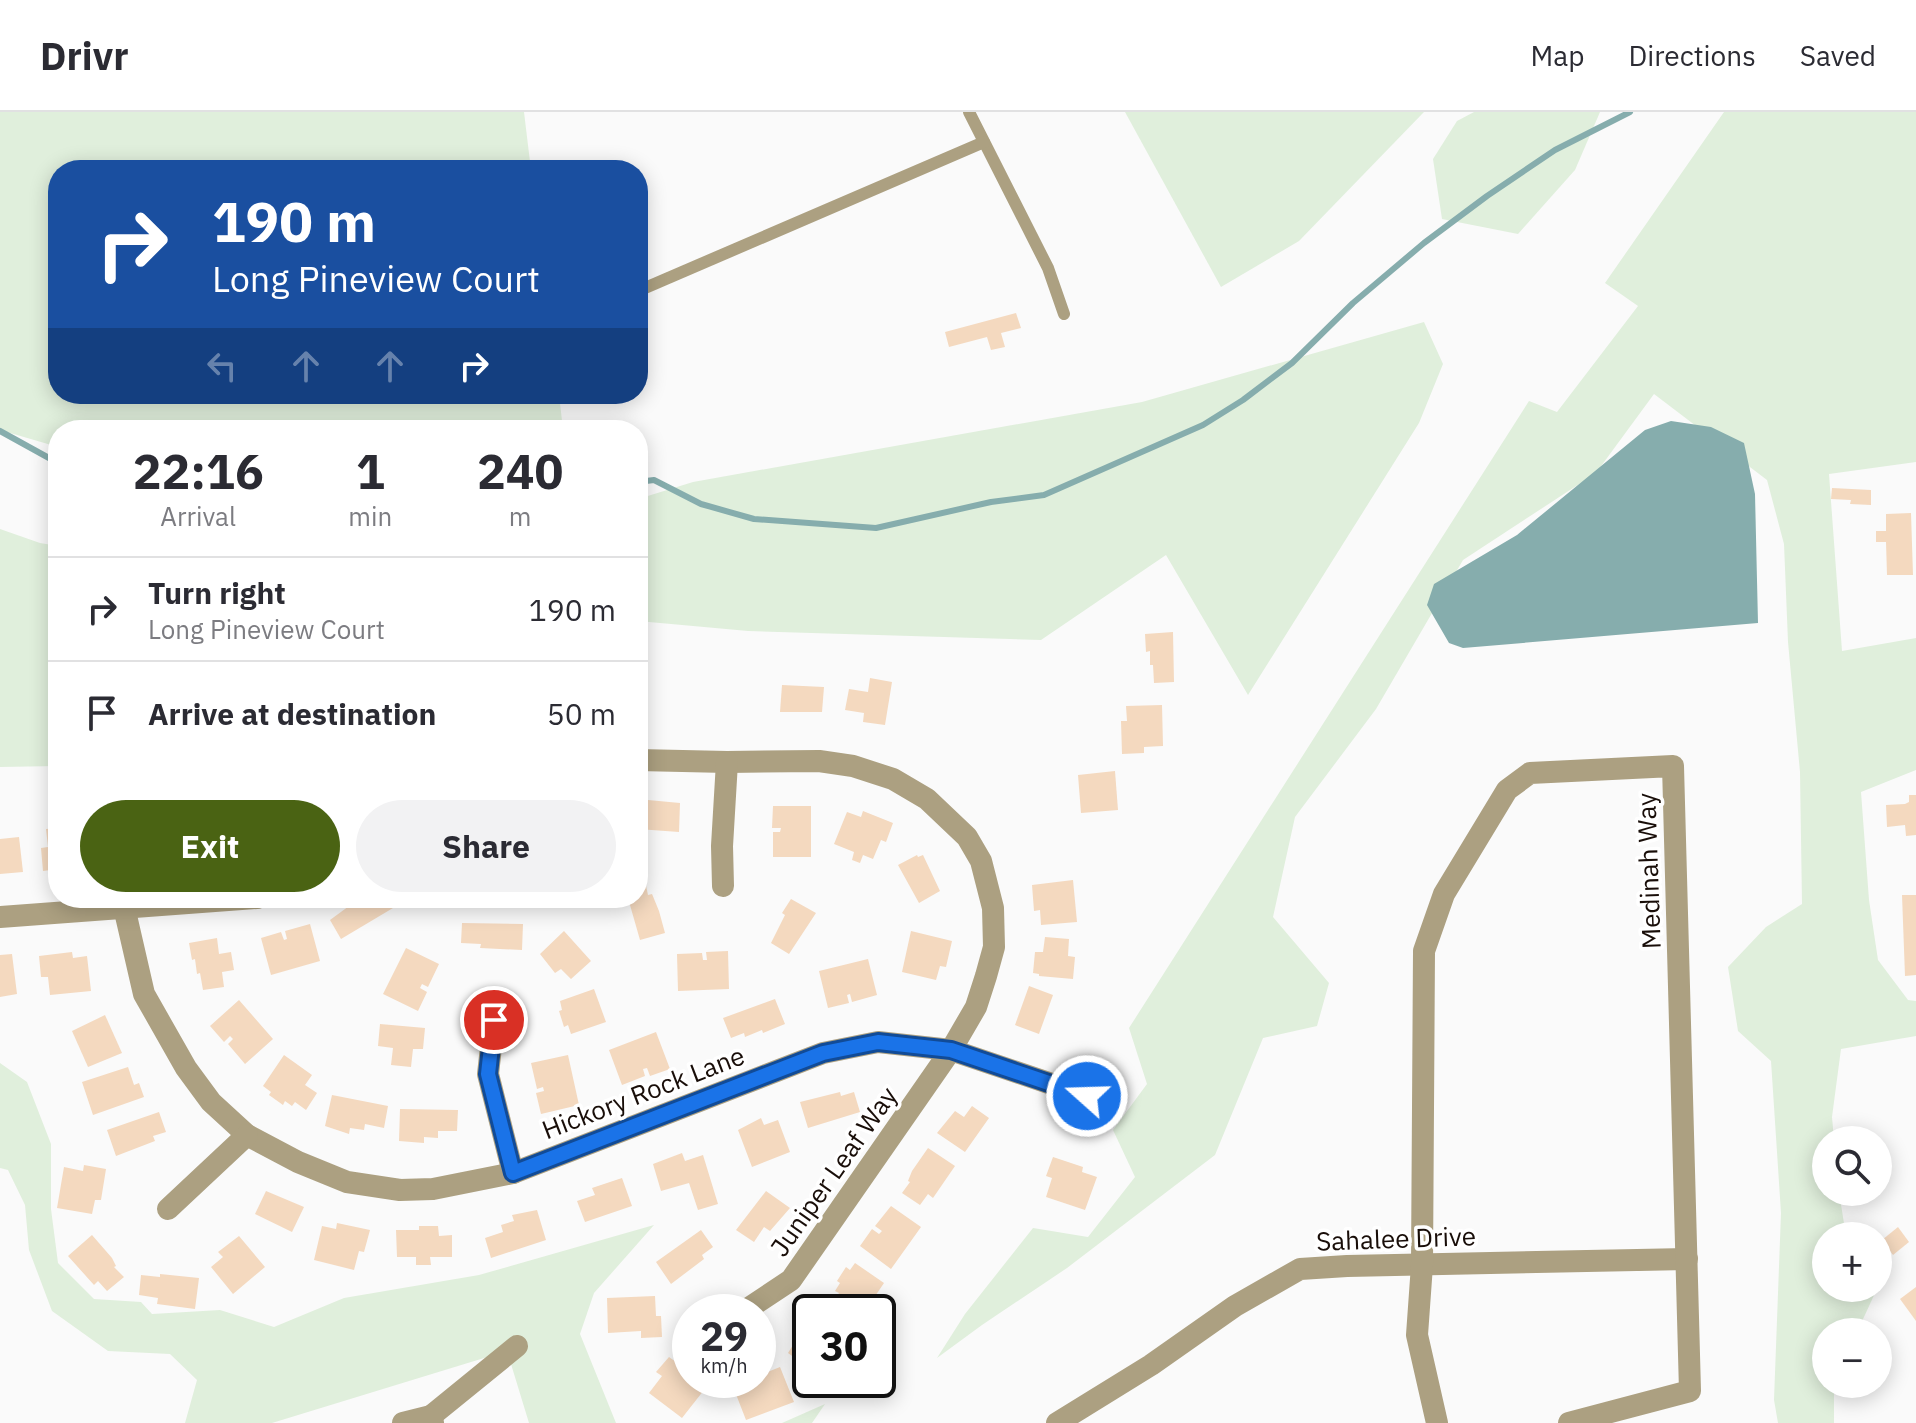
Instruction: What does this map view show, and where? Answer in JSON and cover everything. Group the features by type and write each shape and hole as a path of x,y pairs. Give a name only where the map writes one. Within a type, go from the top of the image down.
{"street":[{"name":"Juniper Leaf Way","path":"648,760 819,761 853,766 893,779 946,814 967,837 981,861 987,880 993,908 994,947 976,1007 951,1050 791,1280 770,1294"},
{"path":"723,886 727,762"},
{"name":"Medinah Way","path":"1437,1423 1417,1335 1422,1265 1424,951 1444,894 1507,790 1530,773 1673,766 1690,1391 1569,1423"},
{"path":"0,917 112,908"},
{"name":"Hickory Rock Lane","path":"124,908 144,994 186,1068 211,1102 247,1135 298,1162 347,1182 387,1188 433,1189 513,1173 823,1053 878,1042 951,1050 1087,1096"},
{"path":"494,1020 488,1074 513,1173"},
{"path":"168,1209 247,1135"},
{"name":"Sahalee Drive","path":"1057,1423 1151,1365 1235,1306 1300,1269 1687,1259"},
{"path":"403,1423 432,1419 517,1346"}],"lane":[{"path":"969,112 1048,268 1064,314"},
{"path":"648,287 984,142"}],"green space":[{"path":"0,112 524,112 530,160 48,160 48,404 560,404 562,420 48,420 48,444 0,430"},
{"path":"1125,112 1424,112 1299,241 1221,287"},
{"path":"1474,112 1600,112 1575,170 1518,234 1442,219 1433,159 1457,121"},
{"path":"1724,112 1916,112 1916,462 1829,474 1842,651 1916,638 1916,770 1861,792 1869,900 1878,960 1908,1000 1916,1001 1916,1036 1841,1049 1833,1126 1812,1126 1812,1206 1841,1206 1844,1222 1812,1222 1812,1302 1871,1302 1863,1318 1812,1318 1812,1398 1834,1398 1834,1423 1778,1423 1774,1400 1781,1213 1771,1061 1738,1031 1728,967 1766,927 1802,904 1800,772 1788,642 1784,544 1767,480 1654,394 1596,473 1463,560 1376,709 1295,817 1273,917 1329,983 1317,1026 1263,1038 1215,1155 1067,1268 937,1358 965,1314 1033,1228 1088,1237 1135,1177 1113,1130 1147,1084 1129,1028 1529,401 1557,412 1638,306 1605,283"},
{"path":"1424,322 1443,364 1419,423 1248,695 1166,555 1041,640 748,631 648,622 648,496 693,482 1142,402"},
{"path":"0,529 48,544 48,766 0,767"},
{"path":"0,1063 27,1082 51,1144 51,1209 58,1263 94,1299 141,1302 152,1314 220,1310 274,1327 344,1298 479,1275 654,1225 594,1293 580,1334 616,1423 529,1423 507,1351 272,1423 185,1423 197,1380 170,1354 108,1351 52,1311 29,1250 25,1205 8,1170 0,1168"},
{"path":"825,1404 812,1423 782,1423"}],"water":[{"path":"1671,421 1711,427 1744,443 1755,494 1758,623 1463,648 1449,643 1427,605 1434,584 1517,535 1645,430"}],"building":[{"path":"1016,313 1021,328 1001,333 1005,347 991,350 987,337 949,347 945,332"},
{"path":"1832,488 1871,490 1871,505 1831,499"},
{"path":"1911,513 1913,575 1887,575 1886,542 1876,542 1876,531 1886,531 1886,514"},
{"path":"1173,632 1174,682 1154,683 1145,634"},
{"path":"870,678 892,682 885,725 863,722 864,713 845,710 849,689 868,692"},
{"path":"782,685 824,687 822,712 780,712"},
{"path":"1162,705 1163,746 1144,747 1144,753 1122,754 1121,721 1127,721 1126,706"},
{"path":"1115,771 1118,810 1081,813 1078,775"},
{"path":"1909,795 1916,795 1916,835 1906,836 1905,825 1887,827 1886,805 1905,804 1909,802"},
{"path":"648,800 680,803 679,832 648,830"},
{"path":"773,806 811,806 811,857 773,857 773,832 780,832 781,828 772,828"},
{"path":"863,811 893,823 886,842 881,840 873,859 863,855 860,863 852,860 854,852 834,844 847,812 861,817"},
{"path":"19,837 23,872 0,874 0,839"},
{"path":"48,847 48,870 43,871 41,848"},
{"path":"923,855 940,891 919,903 898,865"},
{"path":"1073,880 1077,922 1041,925 1040,910 1034,911 1032,885"},
{"path":"652,894 665,933 640,940 631,908 648,908 648,895"},
{"path":"1902,895 1916,895 1916,975 1905,976"},
{"path":"791,899 816,913 789,954 771,943 785,915 782,913"},
{"path":"346,908 393,908 341,939 330,920"},
{"path":"462,923 523,924 522,950 480,948 481,944 461,943"},
{"path":"310,924 320,961 271,975 261,938 281,932 284,940 287,939 285,931"},
{"path":"564,931 591,961 571,979 561,969 555,973 540,954"},
{"path":"911,931 952,941 946,967 940,966 936,980 902,972"},
{"path":"1045,937 1069,939 1068,956 1075,957 1073,979 1033,973 1035,952 1043,952"},
{"path":"217,938 219,954 231,952 234,970 222,972 224,987 203,990 189,943"},
{"path":"406,948 439,964 428,987 422,984 420,988 427,992 418,1011 383,994"},
{"path":"728,951 729,989 678,991 677,954 702,953 703,960 707,960 706,952"},
{"path":"72,952 73,958 87,956 91,991 50,995 48,977 41,977 39,956"},
{"path":"12,954 17,994 0,997 0,955"},
{"path":"868,959 877,995 852,1002 850,994 847,995 849,1003 828,1008 819,971"},
{"path":"1029,986 1053,995 1039,1034 1015,1025"},
{"path":"594,989 606,1022 571,1034 568,1025 564,1027 559,1011 562,1010 560,1001"},
{"path":"775,999 785,1024 763,1033 762,1030 745,1037 744,1033 731,1038 723,1018"},
{"path":"239,1000 273,1039 245,1064 228,1044 233,1039 230,1036 224,1042 210,1026"},
{"path":"105,1015 122,1053 88,1067 72,1031"},
{"path":"380,1024 425,1028 423,1049 413,1049 411,1067 391,1065 393,1048 378,1046"},
{"path":"656,1032 670,1069 650,1076 647,1068 643,1069 645,1076 622,1085 609,1050"},
{"path":"284,1055 312,1075 305,1085 317,1093 306,1110 295,1102 292,1106 285,1101 283,1105 263,1086"},
{"path":"568,1055 579,1105 541,1114 536,1093 544,1091 543,1087 537,1089 531,1063"},
{"path":"128,1067 134,1085 139,1083 144,1097 93,1115 82,1082"},
{"path":"840,1092 841,1096 854,1092 860,1112 808,1128 800,1102"},
{"path":"332,1095 388,1106 384,1128 365,1124 364,1130 350,1128 349,1134 325,1126"},
{"path":"972,1106 989,1118 965,1152 937,1133 955,1111 964,1117"},
{"path":"400,1109 458,1110 457,1131 438,1131 438,1138 424,1137 424,1143 399,1141"},
{"path":"159,1112 166,1132 153,1136 155,1141 116,1156 107,1130"},
{"path":"761,1118 764,1125 778,1120 790,1152 752,1167 738,1130"},
{"path":"928,1148 955,1166 933,1198 928,1194 920,1205 902,1193"},
{"path":"682,1153 685,1161 703,1155 718,1204 698,1210 689,1183 661,1191 653,1164"},
{"path":"1053,1157 1083,1167 1082,1172 1097,1177 1085,1210 1046,1197 1052,1178 1046,1176"},
{"path":"84,1165 106,1169 101,1200 95,1200 92,1214 57,1208 64,1167 83,1171"},
{"path":"622,1178 632,1206 585,1222 577,1201 595,1195 592,1188"},
{"path":"266,1191 304,1207 292,1232 255,1214"},
{"path":"766,1191 790,1208 770,1231 764,1227 754,1242 736,1230"},
{"path":"891,1206 921,1227 891,1269 860,1246 872,1229 879,1234 882,1231 875,1226"},
{"path":"537,1210 546,1240 491,1258 485,1238 503,1232 501,1225 514,1221 512,1215"},
{"path":"337,1223 370,1230 364,1252 359,1251 354,1270 314,1260 322,1226 336,1229"},
{"path":"419,1226 438,1226 439,1236 452,1235 452,1257 430,1257 431,1265 416,1265 416,1257 397,1257 396,1230 419,1230"},
{"path":"1898,1227 1909,1242 1893,1255 1892,1254 1892,1232"},
{"path":"701,1230 713,1247 702,1255 704,1259 671,1284 656,1262"},
{"path":"92,1235 124,1277 107,1291 98,1281 94,1285 68,1256"},
{"path":"239,1236 265,1267 233,1294 211,1267 223,1257 218,1252"},
{"path":"855,1263 884,1283 877,1294 838,1294 835,1291 840,1283 837,1281 846,1267 850,1270"},
{"path":"160,1274 199,1278 195,1309 157,1304 158,1298 139,1295 141,1275 160,1277"},
{"path":"1916,1287 1916,1321 1900,1299"},
{"path":"655,1296 656,1316 661,1316 662,1337 641,1338 641,1331 608,1333 607,1298"},
{"path":"669,1357 672,1359 672,1398 698,1398 682,1418 649,1393 662,1376 656,1372"},
{"path":"780,1367 794,1402 746,1420 737,1398 776,1398 776,1369"}],"waterway":[{"path":"648,481 654,480 701,504 754,519 876,528 991,502 1044,495 1203,425 1243,400 1292,363 1353,303 1424,243 1487,196 1555,150 1630,112"},
{"path":"0,431 48,457"}],"route":[{"path":"494,1020 488,1074 513,1173 823,1053 878,1042 951,1050 1087,1096"}]}
